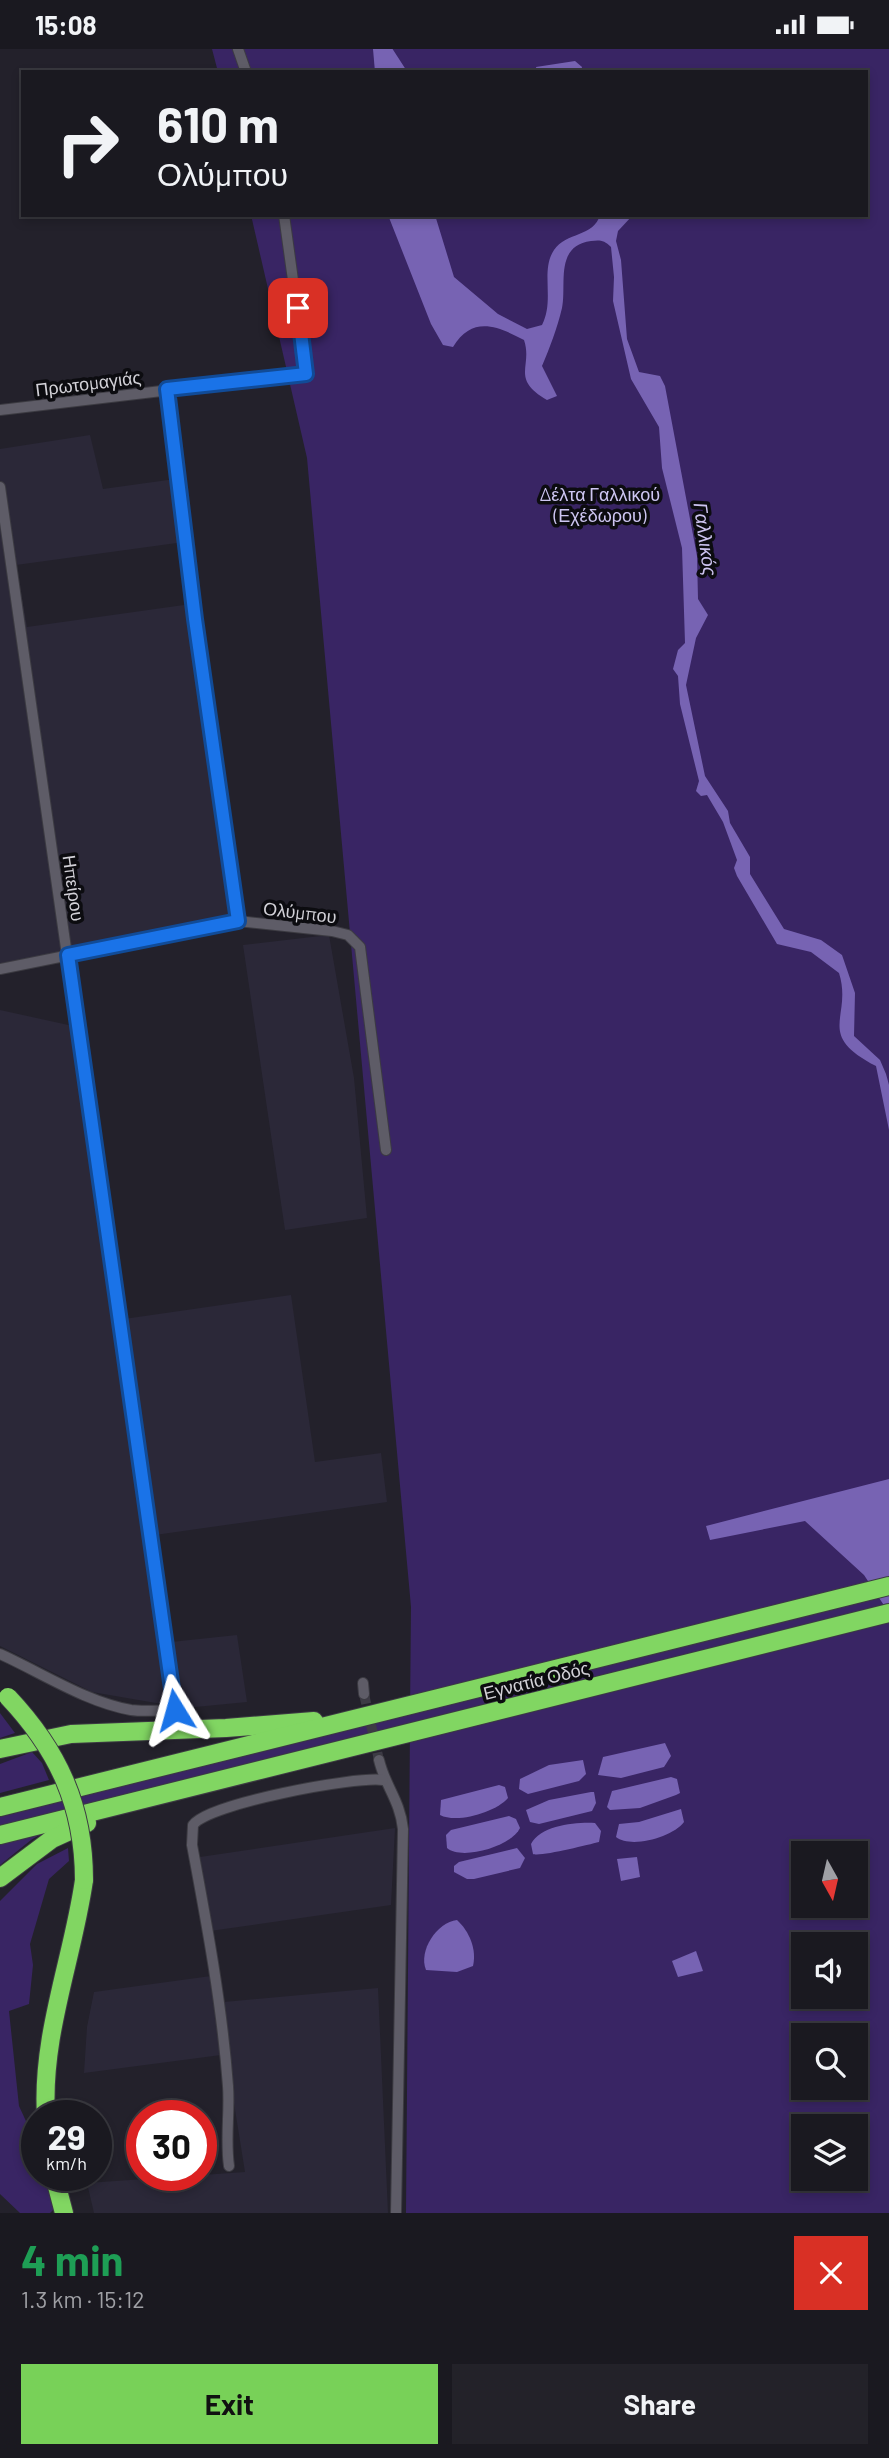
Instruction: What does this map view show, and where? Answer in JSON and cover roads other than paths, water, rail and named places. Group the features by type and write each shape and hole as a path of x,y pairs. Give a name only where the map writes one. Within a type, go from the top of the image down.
{"highway":[{"name":"Εγνατία Οδός","path":"349,1720 889,1586"},
{"name":"Εγνατία Οδός","path":"193,1787 889,1613"},
{"path":"4,1694 39,1731 69,1786 81,1832 84,1880 54,2020 46,2073 46,2100"},
{"path":"0,1749 71,1734 349,1720"},
{"path":"0,1807 349,1720"},
{"path":"0,1835 193,1787"},
{"path":"0,1878 22,1859 69,1830 193,1787"},
{"path":"58,2191 64,2213"}],"street":[{"path":"238,49 245,70"},
{"name":"Πρωτομαγιάς","path":"0,410 306,374 284,217"},
{"path":"167,389 195,619 238,921"},
{"name":"Ηπείρου","path":"0,487 175,1710 142,1711 120,1707 92,1697 0,1654"},
{"name":"Ολύμπου","path":"0,969 238,921 281,923 348,935 359,947 386,1150"},
{"path":"363,1683 364,1694"},
{"path":"379,1760 383,1780 397,1798 402,1829 396,2213"},
{"path":"229,2167 226,2145 228,2089 216,1976 192,1845 193,1825 205,1815 245,1802 348,1781 383,1780"}],"waterway":[{"name":"Γαλλικός","path":"383,49 397,70"}],"tunnel":[{"path":"364,1694 379,1760"}],"park label":[{"name":"Δέλτα Γαλλικού (Εχέδωρου)","path":"600,504"}]}
